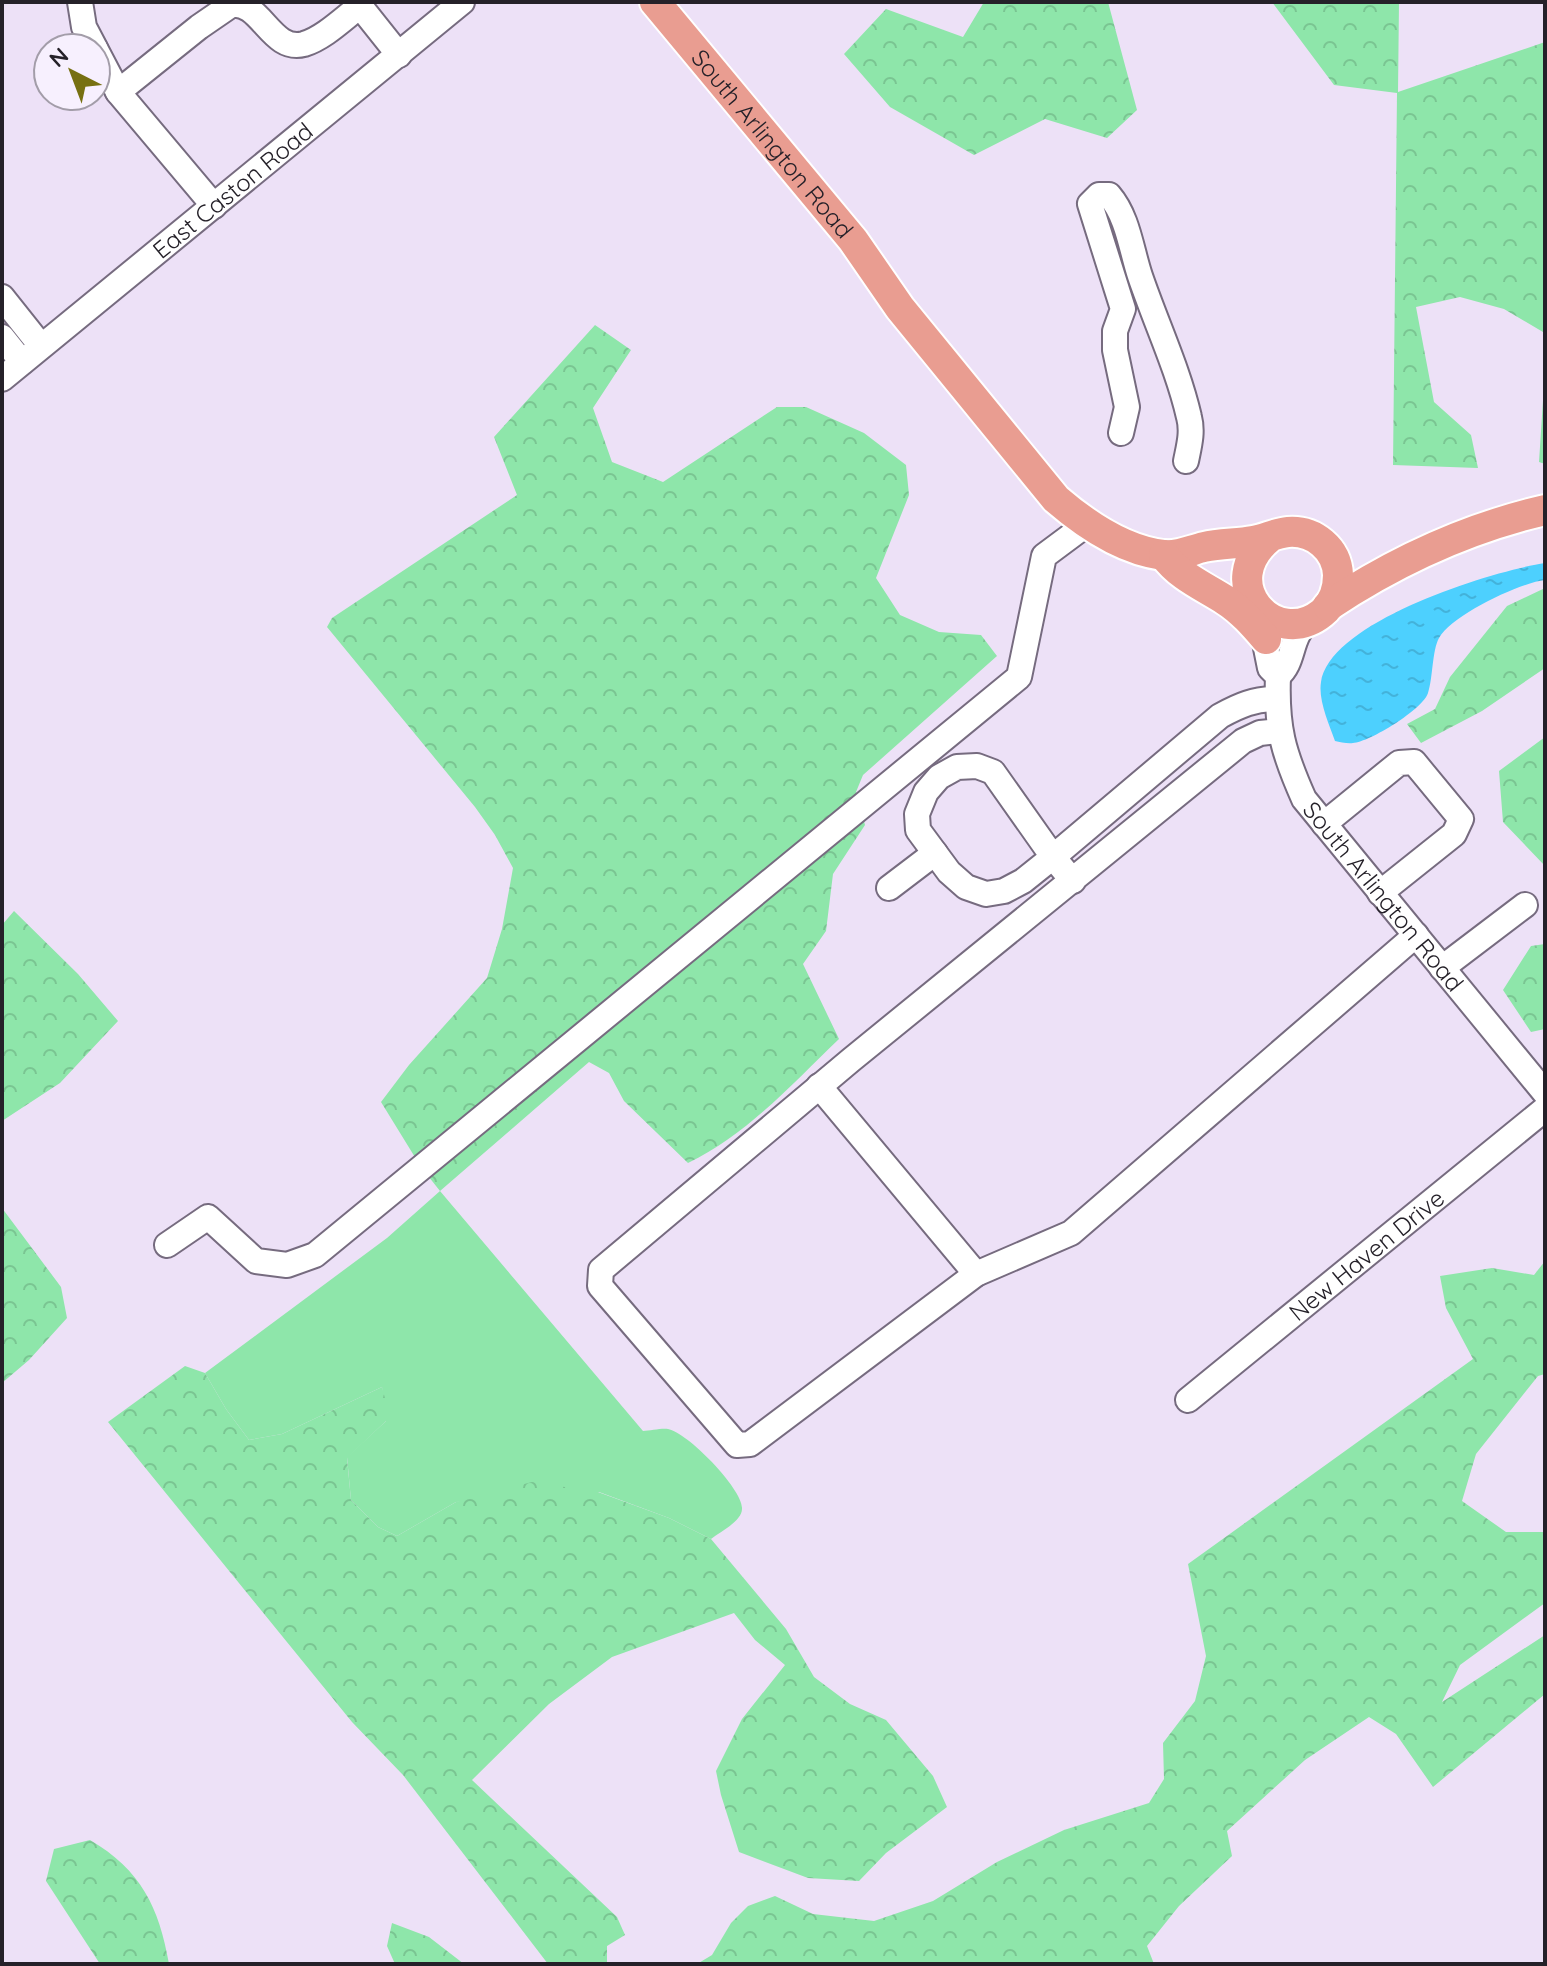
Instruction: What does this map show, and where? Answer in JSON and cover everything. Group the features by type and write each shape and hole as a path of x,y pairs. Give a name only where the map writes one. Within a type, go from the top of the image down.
{"main road":[{"name":"South Arlington Road","path":"655,2 853,240 886,287 1056,499 1087,524 1114,539 1177,554"},
{"path":"1177,554 1197,559 1240,585 1265,615 1279,622 1294,624 1319,613 1395,565 1503,521 1545,510"},
{"path":"1177,554 1284,532 1299,532 1313,536 1330,551 1351,559 1395,565"},
{"path":"1252,600 1246,573 1250,559 1270,537"},
{"path":"1319,613 1338,586 1338,571 1330,551"},
{"path":"1177,554 1174,569 1228,602 1252,622 1266,639"}],"street":[{"path":"80,2 87,32"},
{"name":"East Caston Road","path":"2,379 462,2"},
{"path":"118,92 199,27 231,5 238,4 247,7 277,37 294,46 306,43 361,4 399,55"},
{"path":"112,80 118,92 214,206"},
{"path":"1121,433 1127,407 1115,350 1115,331 1123,309 1090,204 1099,195 1109,195 1119,207 1184,399 1191,437 1186,461"},
{"path":"2,297 41,346"},
{"path":"2,337 22,362"},
{"path":"167,1245 208,1217 256,1261 287,1265 315,1255 1019,677 1044,556 1087,524"},
{"name":"South Arlington Road","path":"1252,600 1278,688 1279,731 1288,763 1304,799 1545,1093"},
{"name":"South Arlington Road","path":"1278,688 1300,628 1319,613"},
{"path":"1073,881 1053,857 993,772 977,766 957,767 939,777 926,792 917,814 918,830 949,872 966,887 986,894 1004,891 1023,881 1053,857 1220,716 1278,688"},
{"path":"1279,731 1260,733 1243,741 819,1086 601,1270 600,1286 737,1445 750,1444 976,1274 1071,1233 1416,935"},
{"path":"1324,824 1399,763 1414,762 1461,819 1454,834 1380,893"},
{"path":"889,888 935,853"},
{"path":"1442,968 1525,905"},
{"path":"819,1086 976,1274"},
{"name":"New Haven Drive","path":"1188,1400 1545,1109"}],"green space":[{"path":"984,2 1108,2 1137,110 1107,138 1045,119 974,155 890,107 844,54 886,9 963,37"},
{"path":"1272,2 1399,2 1398,92 1545,42 1545,464 1539,462 1544,385 1543,332 1504,309 1460,297 1416,307 1434,402 1471,435 1478,468 1393,465 1397,93 1334,85"},
{"path":"595,325 631,350 593,408 612,462 663,482 777,407 806,407 864,433 906,465 909,495 876,578 900,615 939,632 981,635 997,656 863,775 856,792 865,825 833,874 826,931 803,964 839,1039 787,1090 730,1138 688,1163 624,1101 609,1073 589,1062 440,1191 421,1167 381,1102 409,1065 487,978 502,929 513,868 475,807 327,627 332,618 517,495 494,437"},
{"path":"1545,588 1545,668 1482,711 1421,743 1407,724 1435,709 1450,677 1507,606"},
{"path":"1545,737 1545,866 1503,822 1499,771"},
{"path":"14,911 78,974 118,1021 60,1083 2,1121 2,925"},
{"path":"1545,944 1545,1029 1531,1032 1503,990 1531,946"},
{"path":"440,1191 643,1431 668,1429 677,1433 713,1463 740,1500 742,1509 735,1522 711,1539 669,1518 599,1492 456,1502 397,1536 378,1527 351,1500 347,1457 386,1421 382,1387 282,1434 249,1440 205,1373 387,1238"},
{"path":"2,1208 61,1287 67,1318 29,1360 2,1383"},
{"path":"1545,1261 1545,1374 1538,1376 1476,1454 1462,1501 1506,1532 1545,1532 1545,1603 1460,1665 1442,1702 1545,1635 1545,1694 1433,1787 1396,1734 1369,1717 1305,1760 1227,1831 1232,1856 1179,1906 1147,1946 1154,1964 697,1964 712,1955 731,1923 748,1906 775,1896 813,1914 874,1921 933,1901 997,1862 1064,1830 1149,1803 1164,1779 1163,1743 1195,1701 1206,1656 1188,1564 1473,1359 1446,1308 1440,1276 1492,1268 1534,1275"},
{"path":"185,1366 205,1373 249,1440 282,1434 382,1387 386,1421 347,1458 351,1500 378,1527 397,1536 456,1502 532,1482 598,1492 669,1518 711,1539 786,1629 814,1677 850,1704 886,1720 933,1776 947,1807 886,1853 859,1881 808,1878 739,1852 716,1771 742,1719 785,1665 755,1640 734,1613 612,1657 549,1704 472,1780 617,1917 625,1935 607,1946 607,1964 548,1964 403,1775 352,1722 108,1422"},
{"path":"90,1840 122,1864 145,1892 160,1925 169,1964 100,1964 46,1881 54,1849"},
{"path":"392,1923 429,1937 464,1964 395,1964 387,1946"}],"water":[{"path":"1545,563 1545,580 1519,587 1487,602 1446,629 1437,643 1428,693 1417,707 1371,737 1351,743 1335,741 1323,704 1321,682 1331,660 1352,639 1382,620 1453,588"}]}
